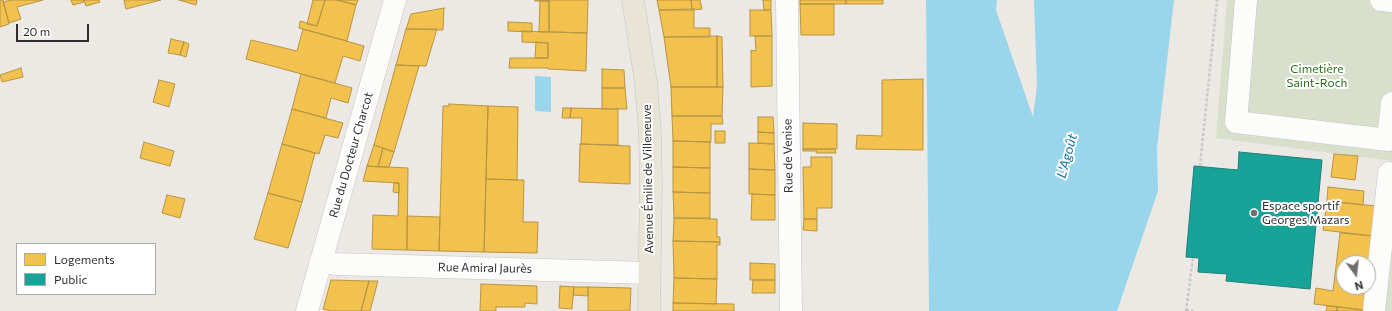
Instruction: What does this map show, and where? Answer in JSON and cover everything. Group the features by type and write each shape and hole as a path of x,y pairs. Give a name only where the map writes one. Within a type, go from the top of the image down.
{"main road":[{"name":"Avenue Émilie de Villeneuve","path":"633,0 646,82 650,134 649,311"}],"street":[{"name":"Rue du Docteur Charcot","path":"307,311 320,260 395,0"},
{"name":"Rue de Venise","path":"787,0 791,311"},
{"path":"1246,0 1236,122 1388,140 1392,104"},
{"path":"1382,0 1392,1"},
{"path":"1374,311 1389,172"},
{"name":"Rue Amiral Jaurès","path":"320,260 335,264 649,273"}],"path":[{"path":"1200,166 1217,0"},
{"path":"1193,258 1186,311 1194,311"}],"green space":[{"name":"Cimetière Saint-Roch","path":"1227,0 1392,0 1392,161 1216,138"},
{"path":"1392,245 1392,311 1384,311"}],"water":[{"name":"L'Agoût","path":"926,0 997,0 996,10 1033,117 1037,86 1034,0 1174,0 1157,148 1158,191 1117,311 929,311"},
{"path":"535,76 551,77 551,112 535,111"}],"building: Logements":[{"path":"0,0 3,0 9,24 0,27"},
{"path":"11,0 43,0 17,7 21,19 9,23 3,2"},
{"path":"71,0 84,0 84,2 73,5"},
{"path":"84,0 99,0 100,2 86,6"},
{"path":"124,0 161,0 126,9"},
{"path":"179,0 197,0 196,5"},
{"path":"313,0 325,0 317,26 307,24"},
{"path":"325,0 337,0 356,5 347,41 299,28 300,21 317,26"},
{"path":"337,0 358,0 356,5"},
{"path":"535,0 588,0 587,33 549,32 549,1"},
{"path":"657,0 691,0 692,10 659,10"},
{"path":"691,0 700,0 702,9 692,10"},
{"path":"763,0 771,0 771,10 764,10"},
{"path":"800,0 846,0 846,4 800,4"},
{"path":"846,0 883,0 883,4 846,4"},
{"path":"540,1 549,1 549,32 539,32"},
{"path":"800,4 834,4 834,35 801,35"},
{"path":"444,8 443,30 406,29 411,14"},
{"path":"694,9 694,28 710,28 710,37 664,37 659,10"},
{"path":"750,10 771,10 772,36 750,36"},
{"path":"508,22 532,23 532,32 508,31"},
{"path":"303,29 364,46 360,61 343,56 335,83 246,59 251,40 297,51"},
{"path":"406,29 437,29 426,66 396,65"},
{"path":"522,31 587,33 586,71 548,68 509,68 510,58 548,58 548,43 522,42"},
{"path":"717,36 722,37 723,87 717,87"},
{"path":"717,36 717,87 671,87 664,37"},
{"path":"755,36 772,36 772,86 751,87 751,50 756,51"},
{"path":"171,39 184,42 180,55 168,53"},
{"path":"184,42 189,44 186,57 180,55"},
{"path":"536,42 548,43 548,58 535,58"},
{"path":"396,65 419,66 394,152 374,145"},
{"path":"21,68 23,77 2,82 0,75"},
{"path":"602,69 624,70 625,88 602,88"},
{"path":"301,74 352,88 348,103 331,98 326,118 292,109"},
{"path":"923,79 923,150 856,149 857,135 882,136 882,80"},
{"path":"159,80 175,84 169,107 153,102"},
{"path":"671,87 723,87 722,116 672,116"},
{"path":"602,88 625,88 627,109 602,109"},
{"path":"449,104 488,106 484,252 439,251 443,106 449,106"},
{"path":"488,106 518,107 517,180 486,179"},
{"path":"563,108 571,108 570,118 562,118"},
{"path":"571,108 618,109 618,145 581,144 582,118 570,118"},
{"path":"292,109 343,123 338,138 325,135 319,154 282,144"},
{"path":"672,116 722,116 723,124 711,124 711,142 673,141"},
{"path":"758,117 773,117 774,133 758,132"},
{"path":"803,123 837,124 837,149 803,149"},
{"path":"715,131 725,131 725,143 715,143"},
{"path":"758,132 774,133 774,144 758,143"},
{"path":"673,141 710,142 710,168 673,167"},
{"path":"144,142 174,151 170,166 140,158"},
{"path":"749,143 774,144 775,170 749,169"},
{"path":"282,144 315,153 302,202 268,193"},
{"path":"580,144 630,146 630,184 579,182"},
{"path":"374,145 383,148 378,167 367,166"},
{"path":"383,148 394,152 389,167 378,167"},
{"path":"803,149 835,149 836,153 816,153 817,151 803,151"},
{"path":"1334,154 1358,156 1355,180 1331,177"},
{"path":"811,157 832,157 832,208 817,208 817,219 804,219 803,167 811,167"},
{"path":"367,166 408,168 407,250 372,249 373,215 398,216 399,183 363,181"},
{"path":"673,167 710,168 710,193 673,192"},
{"path":"749,169 775,170 775,195 749,194"},
{"path":"486,179 524,180 523,222 538,222 537,253 484,252"},
{"path":"394,183 399,183 399,193 393,192"},
{"path":"1328,187 1364,191 1363,205 1327,201"},
{"path":"673,192 710,193 710,218 674,218"},
{"path":"268,193 302,202 288,248 254,239"},
{"path":"752,194 775,195 775,220 751,220"},
{"path":"167,195 185,199 180,218 162,213"},
{"path":"1327,201 1376,206 1373,236 1323,230"},
{"path":"407,216 440,217 439,251 407,250"},
{"path":"674,218 717,219 717,237 720,237 720,242 673,241"},
{"path":"804,219 817,219 817,231 803,230"},
{"path":"1340,233 1373,236 1371,255 1337,255"},
{"path":"673,241 720,242 720,245 717,245 717,279 674,278"},
{"path":"750,263 775,264 775,280 750,280"},
{"path":"1336,266 1336,295 1366,295 1365,310 1314,304 1316,288 1333,291"},
{"path":"674,278 717,279 716,304 673,303"},
{"path":"331,280 369,281 361,311 331,311 323,309"},
{"path":"753,280 775,280 775,293 752,293"},
{"path":"369,281 378,281 370,311 361,311"},
{"path":"481,284 537,286 537,304 525,303 525,307 496,307 496,311 480,311"},
{"path":"560,286 574,287 572,309 559,308"},
{"path":"574,287 588,287 588,296 573,295"},
{"path":"588,287 631,288 630,311 588,311"},
{"path":"673,303 734,304 734,311 673,311"},
{"path":"1327,306 1337,307 1337,311 1326,311"},
{"path":"1337,307 1365,310 1365,311 1337,311"}],"building: Public":[{"name":"Espace sportif Georges Mazars","path":"1239,152 1322,160 1310,289 1226,281 1227,274 1198,272 1199,258 1186,257 1194,166 1238,170"}],"place":[{"name":"Espace sportif Georges Mazars","path":"1254,213"}]}
